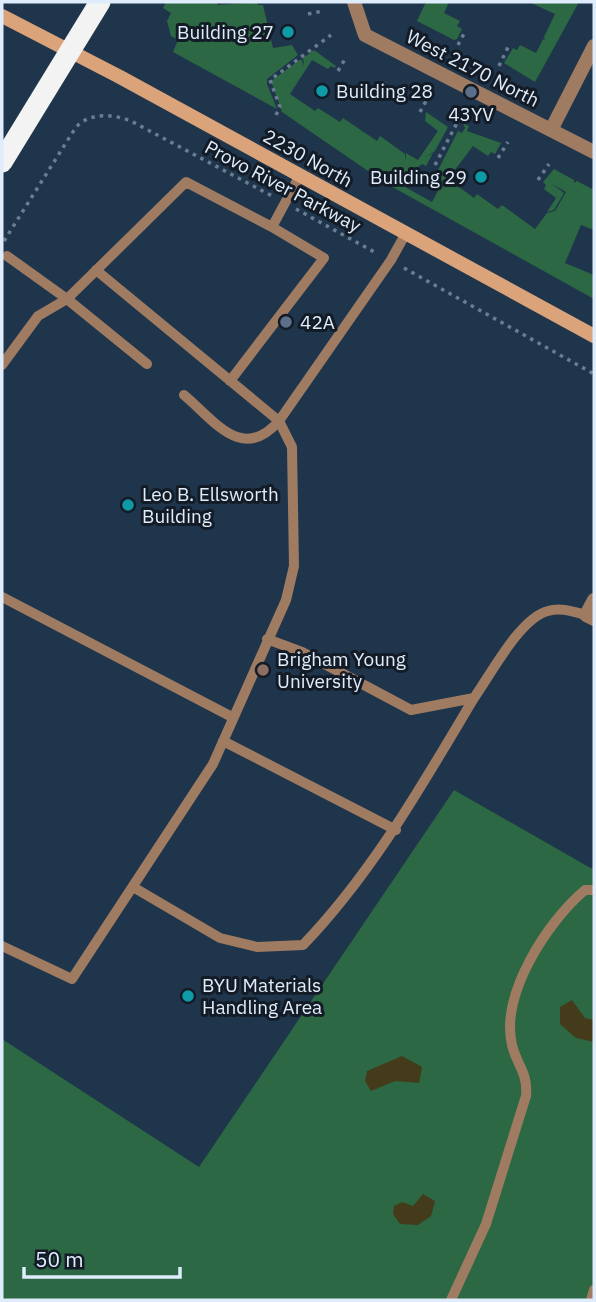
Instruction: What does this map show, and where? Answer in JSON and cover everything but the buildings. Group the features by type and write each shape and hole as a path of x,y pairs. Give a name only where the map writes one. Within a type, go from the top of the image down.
{"highway":[{"path":"2,162 100,2"}],"main road":[{"name":"2230 North","path":"2,16 594,336"}],"street":[{"name":"West 2170 North","path":"354,2 365,35 594,152"},
{"path":"551,130 594,46"},
{"path":"590,617 594,600"}],"lane":[{"path":"272,227 300,175"},
{"path":"2,365 38,316 67,299 186,182 324,258 230,381"},
{"path":"184,395 234,437 250,442 267,435 391,260 406,233"},
{"path":"7,256 67,299 147,364"},
{"path":"2,946 72,979 213,764 286,600 293,566 292,447 279,421 96,270"},
{"path":"2,597 232,717"},
{"path":"132,887 220,938 257,947 303,945 329,918 396,830 474,698 527,621 547,611 564,609 590,617"},
{"path":"267,639 302,652 411,710 474,698"},
{"path":"223,741 396,830"},
{"path":"452,1300 486,1224 526,1096 527,1079 512,1045 511,1013 531,957 548,929 563,908 585,890 594,890"},
{"path":"591,1300 594,1290"}],"path":[{"path":"308,14 323,11"},
{"path":"458,45 466,30"},
{"path":"276,115 280,107 270,80 331,35"},
{"path":"499,66 509,45"},
{"path":"338,71 345,59"},
{"path":"379,92 386,80"},
{"path":"420,112 426,101"},
{"name":"Provo River Parkway","path":"2,245 76,127 85,119 117,115 391,260 594,374"},
{"path":"435,165 459,119"},
{"path":"498,158 508,142"},
{"path":"538,180 549,164"}],"green space":[{"path":"166,2 225,2 217,3 218,5 257,2 258,5 263,5 273,48 292,45 298,55 267,79 277,109 173,52 178,40 171,36 167,21 171,13 163,8"},
{"path":"426,2 449,2 444,13 460,21 457,26 462,29 457,39 454,40 417,21"},
{"path":"529,2 579,2 535,82 504,63 513,48 517,50 520,45 536,53 543,39 545,41 544,37 555,14"},
{"path":"314,50 336,66 335,68 331,66 328,69 312,60 290,94 315,111 318,108 340,122 343,118 377,141 380,136 405,154 406,161 406,153 418,160 438,131 425,121 426,112 448,127 435,151 424,158 433,153 426,166 422,164 414,170 405,187 432,202 443,181 435,176 458,131 462,133 465,128 463,123 469,126 467,131 501,143 495,154 491,152 488,156 473,146 448,179 474,198 477,194 498,209 502,205 535,229 547,213 555,211 566,192 552,184 564,193 554,210 547,212 556,198 544,189 546,185 543,182 554,169 574,180 574,183 577,181 594,190 594,230 581,225 565,263 594,275 594,299 387,184 282,112 271,81 301,59 304,66 303,58"},
{"path":"454,790 594,870 594,1300 2,1300 2,1039 199,1167"}],"sand":[{"path":"572,1000 585,1018 594,1020 594,1042 576,1038 560,1024 560,1007"},
{"path":"402,1056 422,1067 419,1083 395,1081 371,1091 365,1081 367,1071"},
{"path":"423,1194 435,1201 431,1216 418,1225 400,1224 393,1214 394,1206 402,1202 413,1206"}],"place":[{"name":"Building 27","path":"288,32"},
{"name":"Building 28","path":"322,91"},
{"name":"43YV","path":"471,92"},
{"name":"Building 29","path":"481,177"},
{"name":"42A","path":"286,322"},
{"name":"Leo B. Ellsworth Building","path":"128,505"},
{"name":"Brigham Young University","path":"263,670"},
{"name":"BYU Materials Handling Area","path":"188,996"}]}
